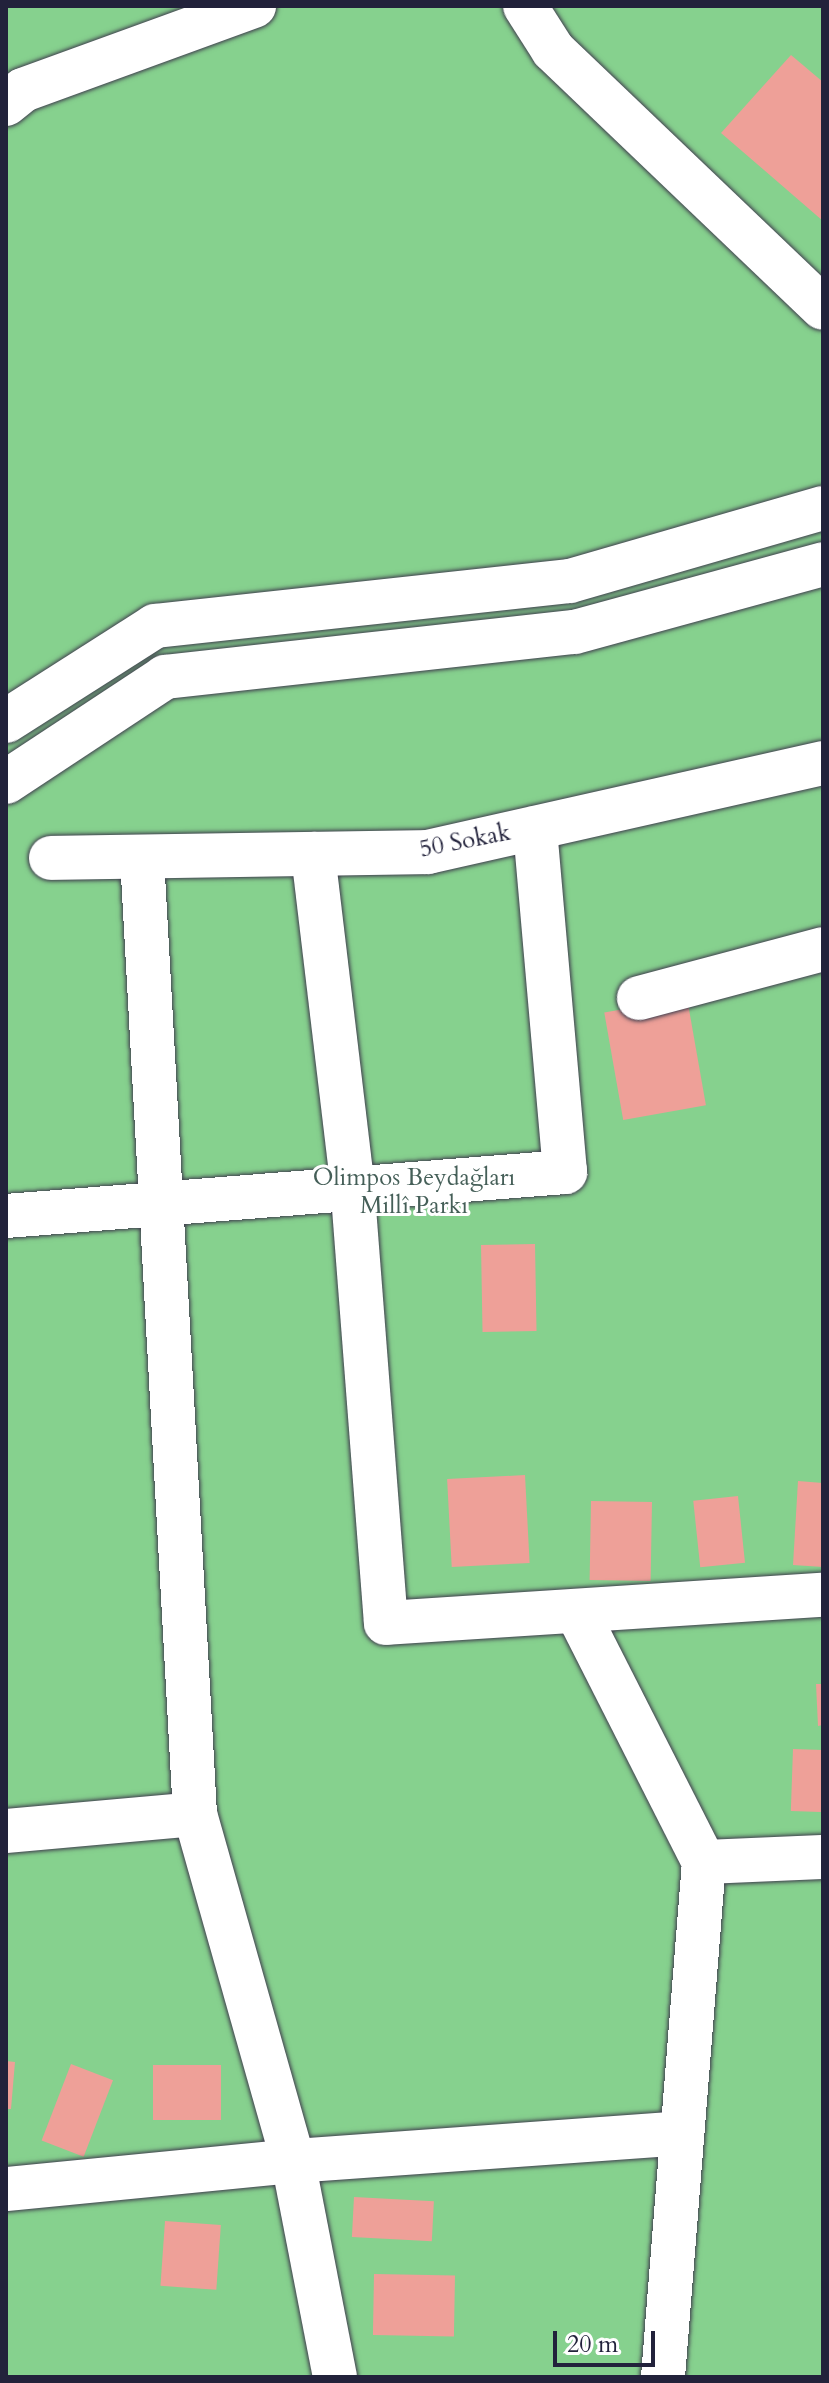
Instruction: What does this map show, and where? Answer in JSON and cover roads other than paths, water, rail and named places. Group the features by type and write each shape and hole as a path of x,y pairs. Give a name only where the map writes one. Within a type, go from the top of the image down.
{"street":[{"path":"6,104 23,90 254,6"},
{"path":"525,6 553,50 823,308"},
{"path":"6,721 155,626 570,581 823,508"},
{"path":"6,782 165,677 575,632 823,564"},
{"name":"50 Sokak","path":"51,858 428,852 823,763"},
{"path":"6,1216 565,1172 535,828"},
{"path":"313,854 352,1189 386,1623 823,1595"},
{"path":"142,857 195,1814 293,2161 335,2377"},
{"path":"639,998 823,949"},
{"path":"577,1612 704,1862 680,2133 663,2377"},
{"path":"6,1831 195,1814"},
{"path":"704,1862 823,1857"},
{"path":"6,2189 293,2161 680,2133"}],"park label":[{"name":"Olimpos Beydağları Millî Parkı","path":"414,1192"}]}
